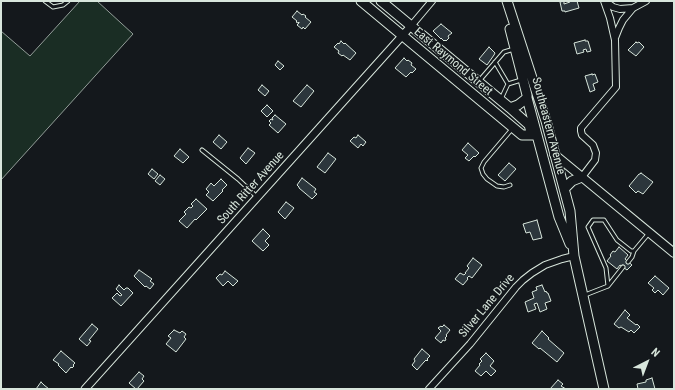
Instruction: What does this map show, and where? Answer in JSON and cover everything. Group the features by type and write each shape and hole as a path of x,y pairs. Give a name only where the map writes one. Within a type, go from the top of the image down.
{"main road":[{"name":"East Raymond Street","path":"361,1 522,135 536,138"},
{"name":"East Raymond Street","path":"380,1 510,108 529,125 536,138 554,154 674,253"},
{"name":"Southeastern Avenue","path":"503,1 527,95 536,138 559,217 574,256"},
{"name":"Southeastern Avenue","path":"507,1 538,97 570,211 574,256 604,389"},
{"path":"510,108 518,106 527,98"},
{"path":"564,189 572,181 582,176"}],"street":[{"name":"South Ritter Avenue","path":"85,389 432,1"},
{"path":"604,1 613,7 620,9 633,8 646,1"},
{"path":"582,176 595,160 596,153 593,145 582,135 582,128 616,87 615,40 604,1"},
{"path":"615,40 621,24 633,8"},
{"name":"Silver Lane Drive","path":"429,389 470,344 523,280 545,265 574,256"}],"lane":[{"path":"46,1 53,7 63,5 68,1"},
{"path":"478,82 504,52 515,49"},
{"path":"495,62 508,84"},
{"path":"500,100 508,84 523,80"},
{"path":"510,185 504,187 497,186 487,179 481,168 484,162 513,127"},
{"path":"202,150 238,179 257,197"},
{"path":"608,286 606,268 588,227 593,220 604,220 617,240 631,251 634,250"},
{"path":"628,262 632,257 634,250 650,232"},
{"path":"583,295 608,286 624,267"}],"green space":[{"path":"80,1 97,1 133,34 1,180 1,31 30,56"}],"building":[{"path":"564,1 564,4 570,1 577,1 579,8 565,12 562,11 560,2"},
{"path":"297,11 306,16 305,17 311,22 305,29 303,27 302,29 297,25 299,22 296,22 297,21 292,17"},
{"path":"441,24 452,33 448,36 449,38 446,41 441,39 433,31"},
{"path":"585,40 588,41 591,51 587,52 586,49 583,50 584,52 577,54 574,43"},
{"path":"341,41 356,53 350,60 338,53 339,51 334,47"},
{"path":"636,42 639,42 644,47 636,56 628,50"},
{"path":"489,47 495,53 487,65 479,59"},
{"path":"404,58 412,63 411,65 416,69 406,77 395,68"},
{"path":"278,61 284,66 280,70 275,65"},
{"path":"595,74 598,82 593,84 595,90 590,92 585,76"},
{"path":"262,85 269,91 265,96 258,90"},
{"path":"307,85 314,91 301,107 293,101"},
{"path":"267,105 273,111 267,117 261,111"},
{"path":"275,115 286,124 278,133 269,125 271,123 269,121 271,119 273,120 272,118"},
{"path":"219,135 227,142 221,149 213,142"},
{"path":"358,135 366,142 363,146 361,144 358,148 350,141"},
{"path":"468,143 479,153 469,161 465,158 468,155 462,150"},
{"path":"248,148 255,153 246,164 240,158"},
{"path":"180,149 189,157 183,163 174,156"},
{"path":"328,153 336,159 325,173 317,167"},
{"path":"509,163 516,169 505,181 498,175"},
{"path":"152,169 158,174 154,179 148,174"},
{"path":"641,173 653,182 643,194 638,191 636,193 629,186"},
{"path":"160,175 165,179 160,185 155,181"},
{"path":"302,178 316,189 314,192 317,194 312,199 297,185"},
{"path":"221,179 227,185 213,201 206,195 209,192 206,189 211,183 214,186"},
{"path":"196,199 207,209 187,228 179,221 186,214 184,212 189,207 191,208 193,206 191,204"},
{"path":"286,202 294,208 285,219 278,212"},
{"path":"537,220 542,238 533,240 530,232 526,233 523,224"},
{"path":"263,229 270,236 265,241 269,245 263,251 252,241"},
{"path":"619,247 628,255 625,259 632,265 627,270 620,265 617,269 607,261 613,251 615,252"},
{"path":"473,258 482,265 472,278 469,276 467,278 468,279 463,285 455,279 460,273 464,275 466,273 469,268 467,266"},
{"path":"139,270 152,279 150,281 154,284 150,289 146,286 145,287 134,276"},
{"path":"225,271 238,281 233,286 228,281 223,286 216,278 220,274 222,275"},
{"path":"655,276 669,288 663,295 658,290 655,293 652,290 654,288 648,283"},
{"path":"119,285 124,290 128,288 133,293 121,306 112,298 117,293 120,296 122,295 116,289"},
{"path":"542,285 545,292 546,291 548,293 551,301 545,303 547,309 540,312 537,303 534,304 536,309 528,312 525,302 534,298 532,292 537,290 536,287"},
{"path":"625,310 630,315 627,318 640,327 634,333 631,330 629,332 621,327 619,328 614,324"},
{"path":"92,324 98,329 89,340 91,341 87,346 79,339"},
{"path":"444,325 450,330 446,335 445,341 443,340 441,343 435,338 441,331 438,328"},
{"path":"174,330 180,333 182,331 186,334 184,337 186,339 176,352 166,344 171,338 168,336"},
{"path":"542,331 549,338 548,339 564,353 557,362 532,343"},
{"path":"422,349 430,356 427,359 428,360 426,360 417,370 412,365 415,361 414,359"},
{"path":"61,351 75,363 73,365 74,366 72,368 71,367 66,373 58,365 59,364 53,360"},
{"path":"486,353 494,361 490,366 496,371 491,376 486,371 481,376 475,371 482,361 480,359"},
{"path":"139,372 144,376 142,379 144,381 136,389 129,383"},
{"path":"652,378 655,389 638,389 637,384 646,382 646,380"},
{"path":"558,380 563,384 561,386 566,389 550,389"},
{"path":"41,382 44,385 49,389 36,389"}]}
